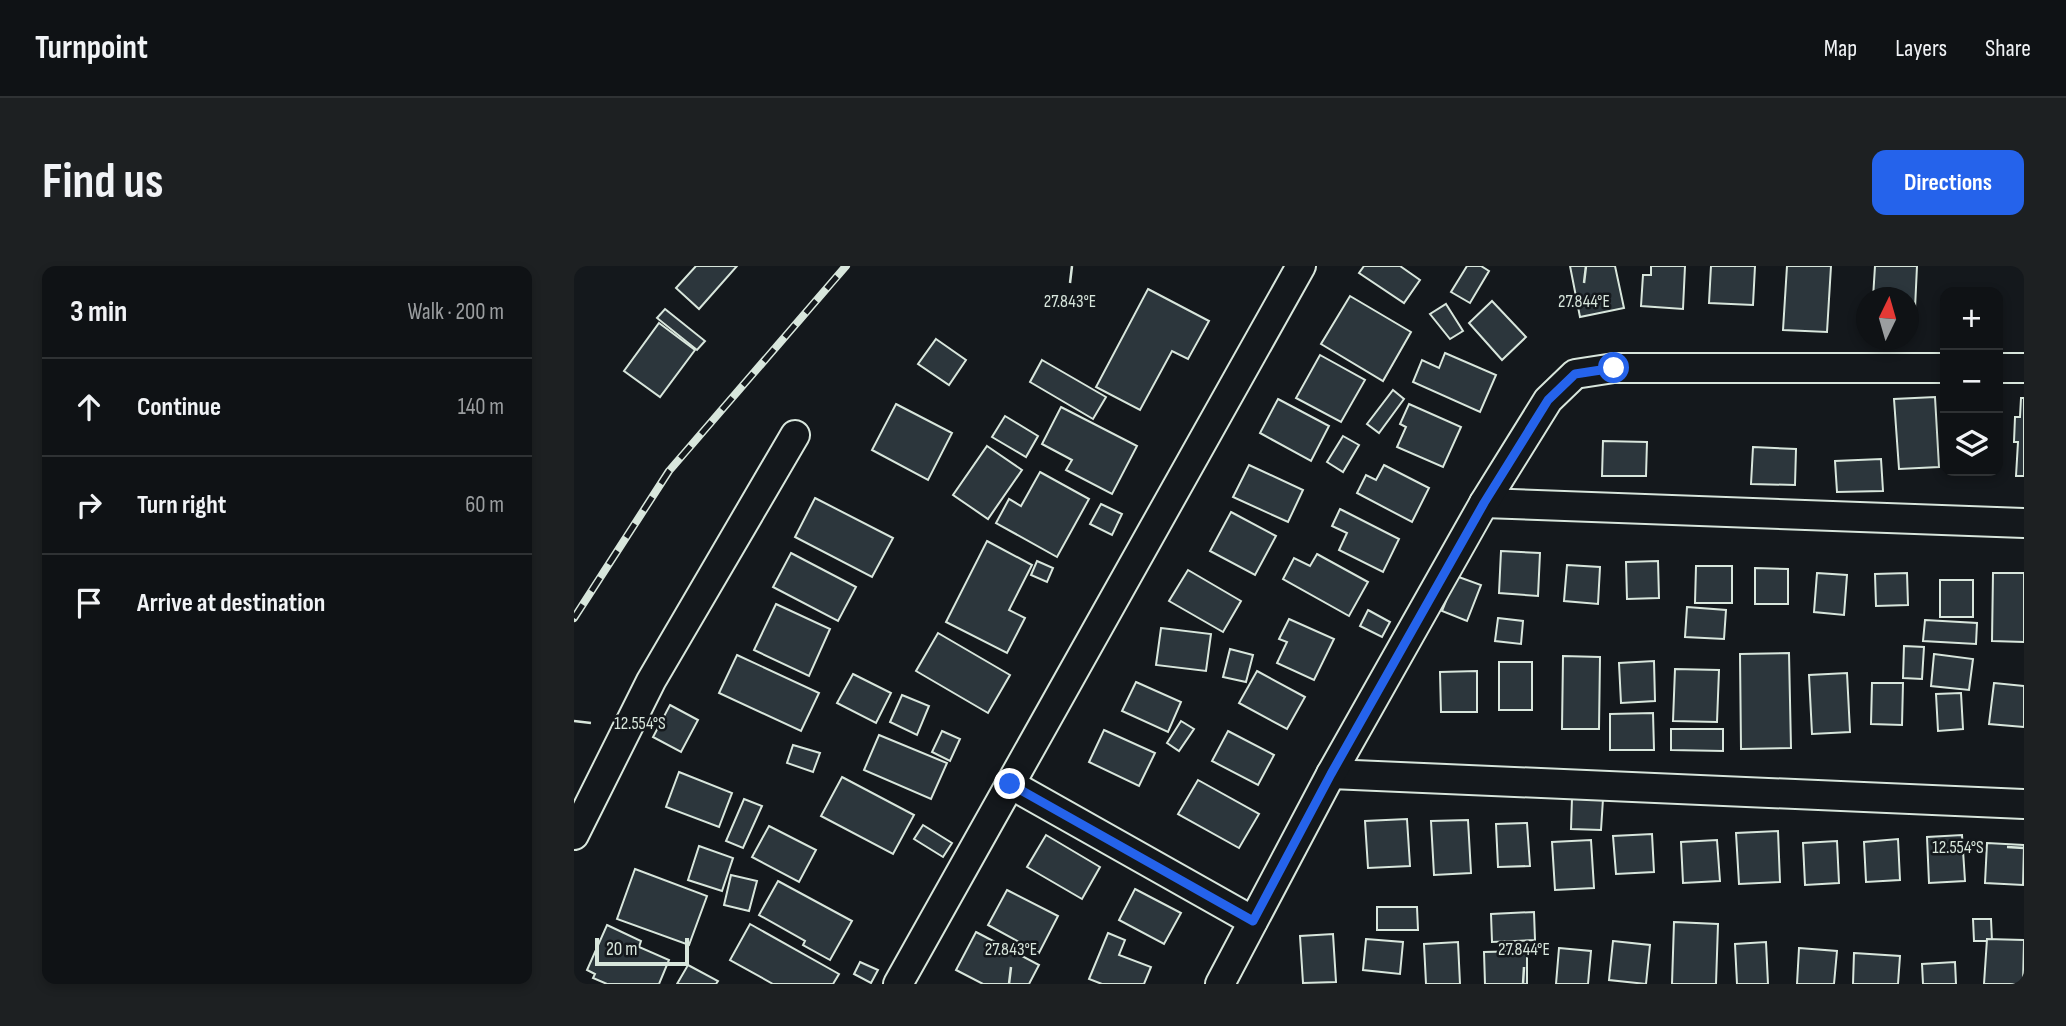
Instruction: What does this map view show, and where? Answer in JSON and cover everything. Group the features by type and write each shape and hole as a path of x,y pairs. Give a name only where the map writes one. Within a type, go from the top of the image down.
{"street":[{"path":"898,984 1301,266"},
{"path":"1220,984 1331,774 1484,503 1548,400 1575,374 1614,368 1940,368"},
{"path":"2003,368 2024,368"},
{"path":"574,835 651,681 796,435"},
{"path":"1484,503 2024,523"},
{"path":"1331,774 2024,804"},
{"path":"1010,784 1253,921"}],"building":[{"path":"696,266 737,266 699,309 676,288"},
{"path":"1364,266 1400,266 1420,280 1404,303 1359,273"},
{"path":"1467,266 1481,266 1489,271 1470,303 1451,292"},
{"path":"1570,266 1615,266 1624,308 1580,317"},
{"path":"1651,266 1685,266 1683,309 1641,306 1643,275 1651,275"},
{"path":"1711,266 1755,266 1753,305 1709,303"},
{"path":"1787,266 1831,266 1827,332 1783,330"},
{"path":"1875,266 1917,266 1916,287 1874,287"},
{"path":"1148,289 1209,321 1188,359 1172,351 1140,410 1096,387"},
{"path":"1350,296 1411,332 1383,381 1321,344"},
{"path":"1492,301 1526,337 1502,360 1469,323"},
{"path":"1446,304 1463,331 1450,339 1430,314"},
{"path":"665,309 705,341 697,350 657,318"},
{"path":"659,323 695,350 660,397 624,371"},
{"path":"936,339 966,360 949,385 918,364"},
{"path":"1445,353 1496,375 1480,412 1413,382 1422,360 1439,368"},
{"path":"1320,355 1365,380 1341,422 1296,398"},
{"path":"1042,360 1106,397 1093,419 1030,382"},
{"path":"1393,390 1404,399 1379,433 1367,424"},
{"path":"1935,397 1939,467 1899,469 1894,399"},
{"path":"2021,398 2024,398 2024,476 2016,476 2018,442 2014,442 2015,417 2020,417"},
{"path":"1278,399 1329,426 1311,461 1260,433"},
{"path":"896,404 952,433 928,480 872,450"},
{"path":"1409,404 1461,427 1443,467 1397,447 1406,427 1400,424"},
{"path":"1061,407 1137,446 1112,494 1066,470 1072,460 1042,444"},
{"path":"1005,416 1038,436 1026,457 992,437"},
{"path":"1343,436 1359,445 1343,472 1327,462"},
{"path":"1603,441 1647,442 1646,476 1602,476"},
{"path":"987,446 1022,470 988,519 953,495"},
{"path":"1753,447 1796,449 1795,485 1751,484"},
{"path":"1881,459 1883,491 1837,492 1835,461"},
{"path":"1249,465 1303,490 1288,522 1233,497"},
{"path":"1384,465 1429,488 1412,522 1357,493 1366,475 1376,480"},
{"path":"1040,472 1089,499 1057,557 996,523 1009,499 1021,506"},
{"path":"815,498 893,538 872,577 795,537"},
{"path":"1101,504 1122,514 1112,535 1090,524"},
{"path":"1340,509 1399,539 1383,572 1339,550 1347,533 1332,526"},
{"path":"1231,512 1276,536 1255,575 1210,551"},
{"path":"987,541 1032,565 1009,610 1025,618 1007,653 946,622"},
{"path":"1501,551 1540,553 1538,596 1499,593"},
{"path":"791,553 856,587 838,621 773,587"},
{"path":"1317,554 1368,582 1349,616 1283,579 1294,558 1310,566"},
{"path":"1037,561 1053,568 1047,582 1031,575"},
{"path":"1658,561 1659,598 1627,599 1626,562"},
{"path":"1567,565 1600,567 1598,604 1564,601"},
{"path":"1696,566 1732,566 1732,603 1695,603"},
{"path":"1755,568 1788,569 1788,604 1755,604"},
{"path":"1188,570 1241,601 1223,632 1169,601"},
{"path":"1817,573 1847,575 1844,615 1814,612"},
{"path":"1907,573 1908,605 1876,606 1875,574"},
{"path":"1993,573 2024,573 2024,642 1992,641"},
{"path":"1456,576 1481,585 1467,621 1442,611"},
{"path":"1940,580 1973,580 1973,617 1940,617"},
{"path":"776,604 830,629 809,676 754,650"},
{"path":"1687,607 1726,610 1724,639 1685,637"},
{"path":"1368,610 1390,622 1382,637 1360,626"},
{"path":"1498,618 1523,621 1521,644 1495,641"},
{"path":"1289,619 1334,639 1314,680 1277,663 1287,642 1279,639"},
{"path":"1925,620 1977,623 1976,644 1923,641"},
{"path":"1161,628 1211,634 1206,671 1156,665"},
{"path":"938,633 1010,675 988,713 916,671"},
{"path":"1904,646 1924,647 1922,679 1903,678"},
{"path":"1230,649 1253,655 1246,682 1223,677"},
{"path":"1789,653 1791,748 1741,749 1740,654"},
{"path":"1934,654 1973,659 1969,690 1931,686"},
{"path":"737,655 819,693 801,731 719,693"},
{"path":"1563,656 1600,657 1599,729 1562,729"},
{"path":"1654,661 1655,701 1621,703 1619,663"},
{"path":"1499,662 1532,662 1532,710 1499,710"},
{"path":"1675,669 1719,670 1717,722 1673,721"},
{"path":"1257,671 1305,697 1287,729 1239,703"},
{"path":"1477,671 1477,712 1441,712 1440,672"},
{"path":"1847,673 1850,732 1812,734 1809,675"},
{"path":"853,674 891,693 876,723 837,703"},
{"path":"1136,682 1181,702 1168,732 1122,711"},
{"path":"1872,683 1903,683 1902,725 1871,724"},
{"path":"1994,683 2024,686 2024,727 1989,724"},
{"path":"1961,693 1963,729 1938,731 1936,694"},
{"path":"902,695 929,706 917,735 890,722"},
{"path":"670,705 698,720 681,752 653,737"},
{"path":"1653,713 1654,750 1610,750 1610,714"},
{"path":"1181,721 1194,729 1179,751 1167,743"},
{"path":"1671,729 1723,729 1723,751 1671,750"},
{"path":"1104,730 1155,753 1139,786 1089,762"},
{"path":"942,731 960,739 950,761 932,752"},
{"path":"1228,731 1274,755 1258,785 1212,761"},
{"path":"879,735 947,763 931,799 864,770"},
{"path":"793,745 820,753 813,772 787,763"},
{"path":"679,772 732,793 719,827 666,807"},
{"path":"842,777 914,815 893,854 821,816"},
{"path":"1198,780 1259,814 1239,848 1178,814"},
{"path":"1572,798 1603,799 1601,830 1571,829"},
{"path":"744,799 762,806 743,848 726,841"},
{"path":"1407,819 1410,866 1368,868 1365,821"},
{"path":"1468,820 1471,873 1434,875 1431,821"},
{"path":"1527,823 1530,866 1498,867 1496,824"},
{"path":"923,825 952,843 943,857 914,839"},
{"path":"769,826 816,850 799,882 752,857"},
{"path":"1778,831 1780,882 1739,884 1736,833"},
{"path":"1652,834 1654,872 1616,874 1613,836"},
{"path":"1046,835 1100,867 1082,899 1027,867"},
{"path":"1962,835 1965,881 1929,883 1927,837"},
{"path":"1898,839 1900,880 1866,882 1864,842"},
{"path":"1591,840 1594,888 1555,890 1552,842"},
{"path":"1717,840 1720,881 1683,883 1681,842"},
{"path":"1837,841 1839,883 1805,885 1803,843"},
{"path":"1987,843 2024,845 2023,885 1985,883"},
{"path":"699,846 733,858 722,891 688,880"},
{"path":"635,869 707,896 689,945 617,919"},
{"path":"731,875 757,881 749,911 724,905"},
{"path":"778,881 852,921 830,960 803,945 805,941 759,915"},
{"path":"1135,889 1181,913 1164,944 1119,920"},
{"path":"1007,890 1058,916 1039,953 988,925"},
{"path":"1377,907 1417,907 1418,930 1377,930"},
{"path":"1534,912 1535,940 1492,942 1491,914"},
{"path":"1973,919 1991,919 1992,941 1974,941"},
{"path":"1674,922 1718,924 1716,984 1672,984"},
{"path":"750,924 839,974 833,984 773,984 730,960"},
{"path":"607,925 641,941 639,947 669,960 659,984 607,984 593,978 595,974 587,970"},
{"path":"976,932 1039,965 1029,984 983,984 956,970"},
{"path":"1108,933 1125,940 1119,955 1151,967 1144,984 1102,984 1089,979"},
{"path":"1333,934 1336,982 1303,983 1300,936"},
{"path":"1366,939 1403,942 1400,974 1363,970"},
{"path":"1987,939 2024,940 2023,984 1984,984"},
{"path":"1613,941 1650,945 1646,984 1609,980"},
{"path":"1458,942 1460,984 1426,984 1424,944"},
{"path":"1766,942 1768,984 1737,984 1735,944"},
{"path":"1559,948 1591,951 1588,984 1556,984"},
{"path":"1799,948 1837,951 1834,984 1797,984"},
{"path":"1527,951 1527,984 1485,984 1484,952"},
{"path":"1854,953 1900,956 1898,984 1853,984"},
{"path":"860,962 878,970 871,983 854,974"},
{"path":"1955,962 1956,984 1923,984 1922,964"},
{"path":"688,965 718,981 716,984 677,984"}],"railway":[{"path":"574,618 669,471 846,266"}],"route":[{"path":"1010,784 1253,921 1331,774 1484,503 1548,400 1575,374 1614,368"}]}
